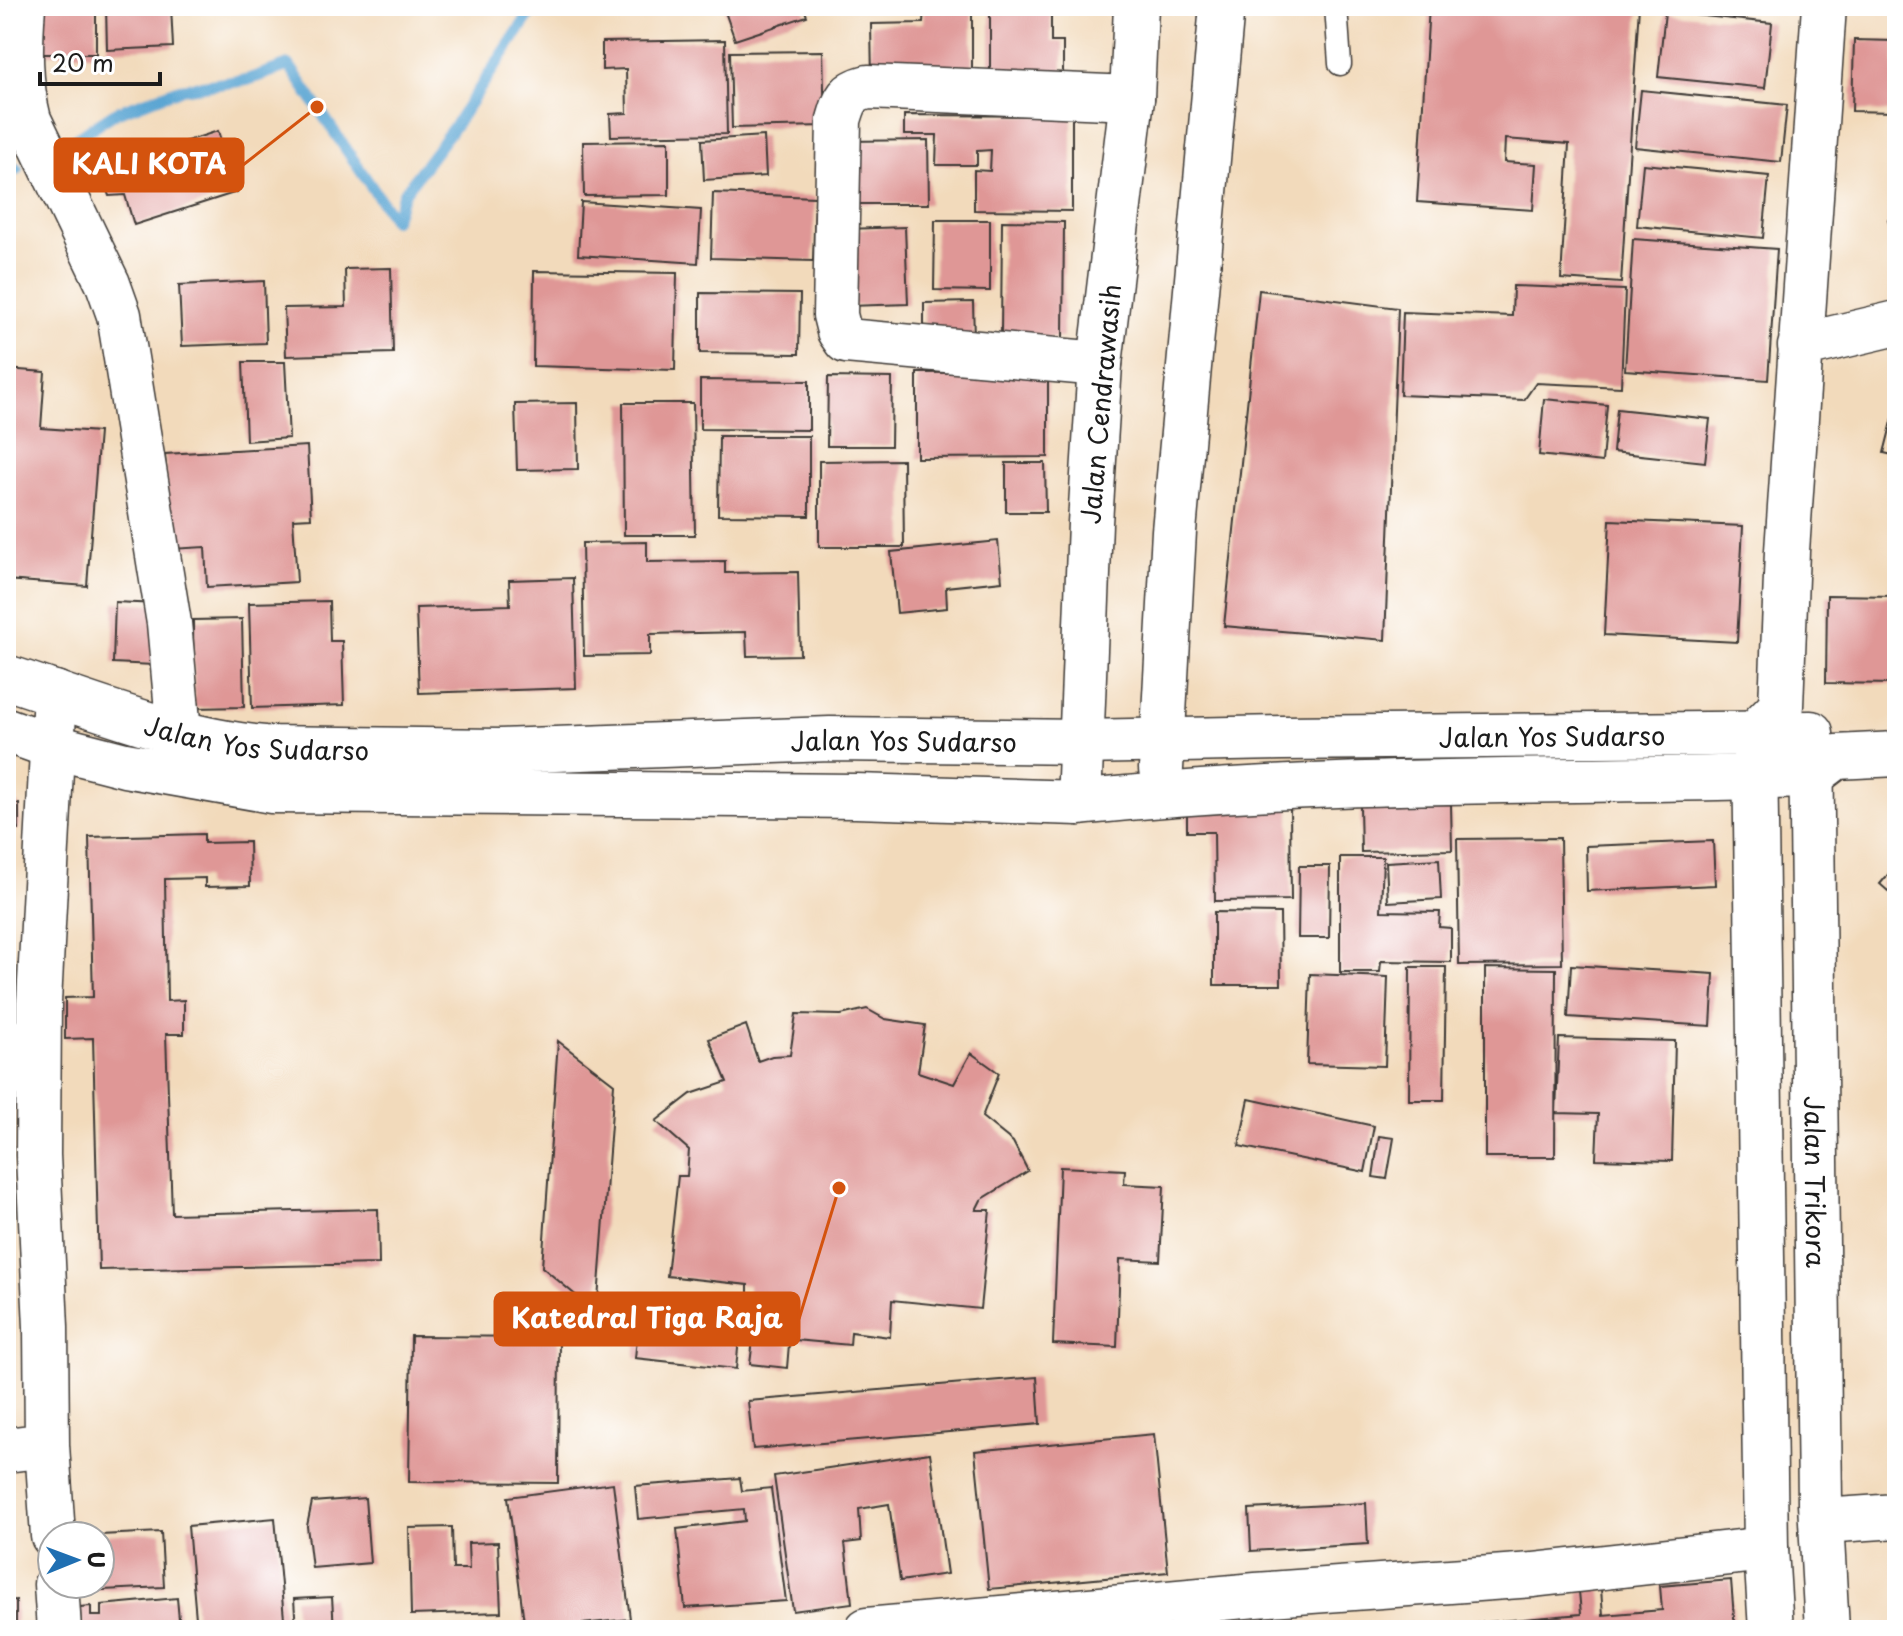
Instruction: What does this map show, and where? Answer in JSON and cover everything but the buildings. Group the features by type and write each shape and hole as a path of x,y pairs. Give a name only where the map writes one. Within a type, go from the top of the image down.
{"main road":[{"path":"23,6 20,53 22,93 29,120 108,284 119,315 169,623 179,732"},
{"name":"Jalan Cendrawasih","path":"1079,803 1100,364 1132,98 1136,6"},
{"path":"1158,794 1164,740 1174,531 1222,6"},
{"name":"Jalan Trikora","path":"1824,6 1800,346 1799,741 1827,1630"},
{"path":"1100,364 846,341 839,331 835,315 839,120 849,96 855,90 868,87 1132,98"},
{"path":"1800,346 1897,323"},
{"name":"Jalan Yos Sudarso","path":"6,677 179,732 234,745 264,748 500,751 830,739 1082,742 1799,741"},
{"path":"48,1520 26,1447 46,1327 38,1139 39,1002 55,693"},
{"name":"Jalan Yos Sudarso","path":"6,730 51,746 125,765 272,791 856,796 1079,803 1158,794 1342,783 1755,777 1799,741"},
{"path":"1799,741 1897,754"},
{"path":"1755,777 1766,1549 1771,1630"},
{"path":"1822,1521 1897,1516"},
{"path":"867,1630 1169,1618 1256,1595 1533,1575 1766,1549"},
{"path":"57,1600 59,1630"}],"lane":[{"path":"1336,6 1340,64"}],"waterway":[{"path":"63,147 115,113 180,89 247,80 289,65 394,220 404,193 456,124 535,6"},
{"path":"6,174 17,169"}],"place":[{"name":"KALI KOTA","path":"317,107"},
{"name":"Katedral Tiga Raja","path":"839,1188"}]}
